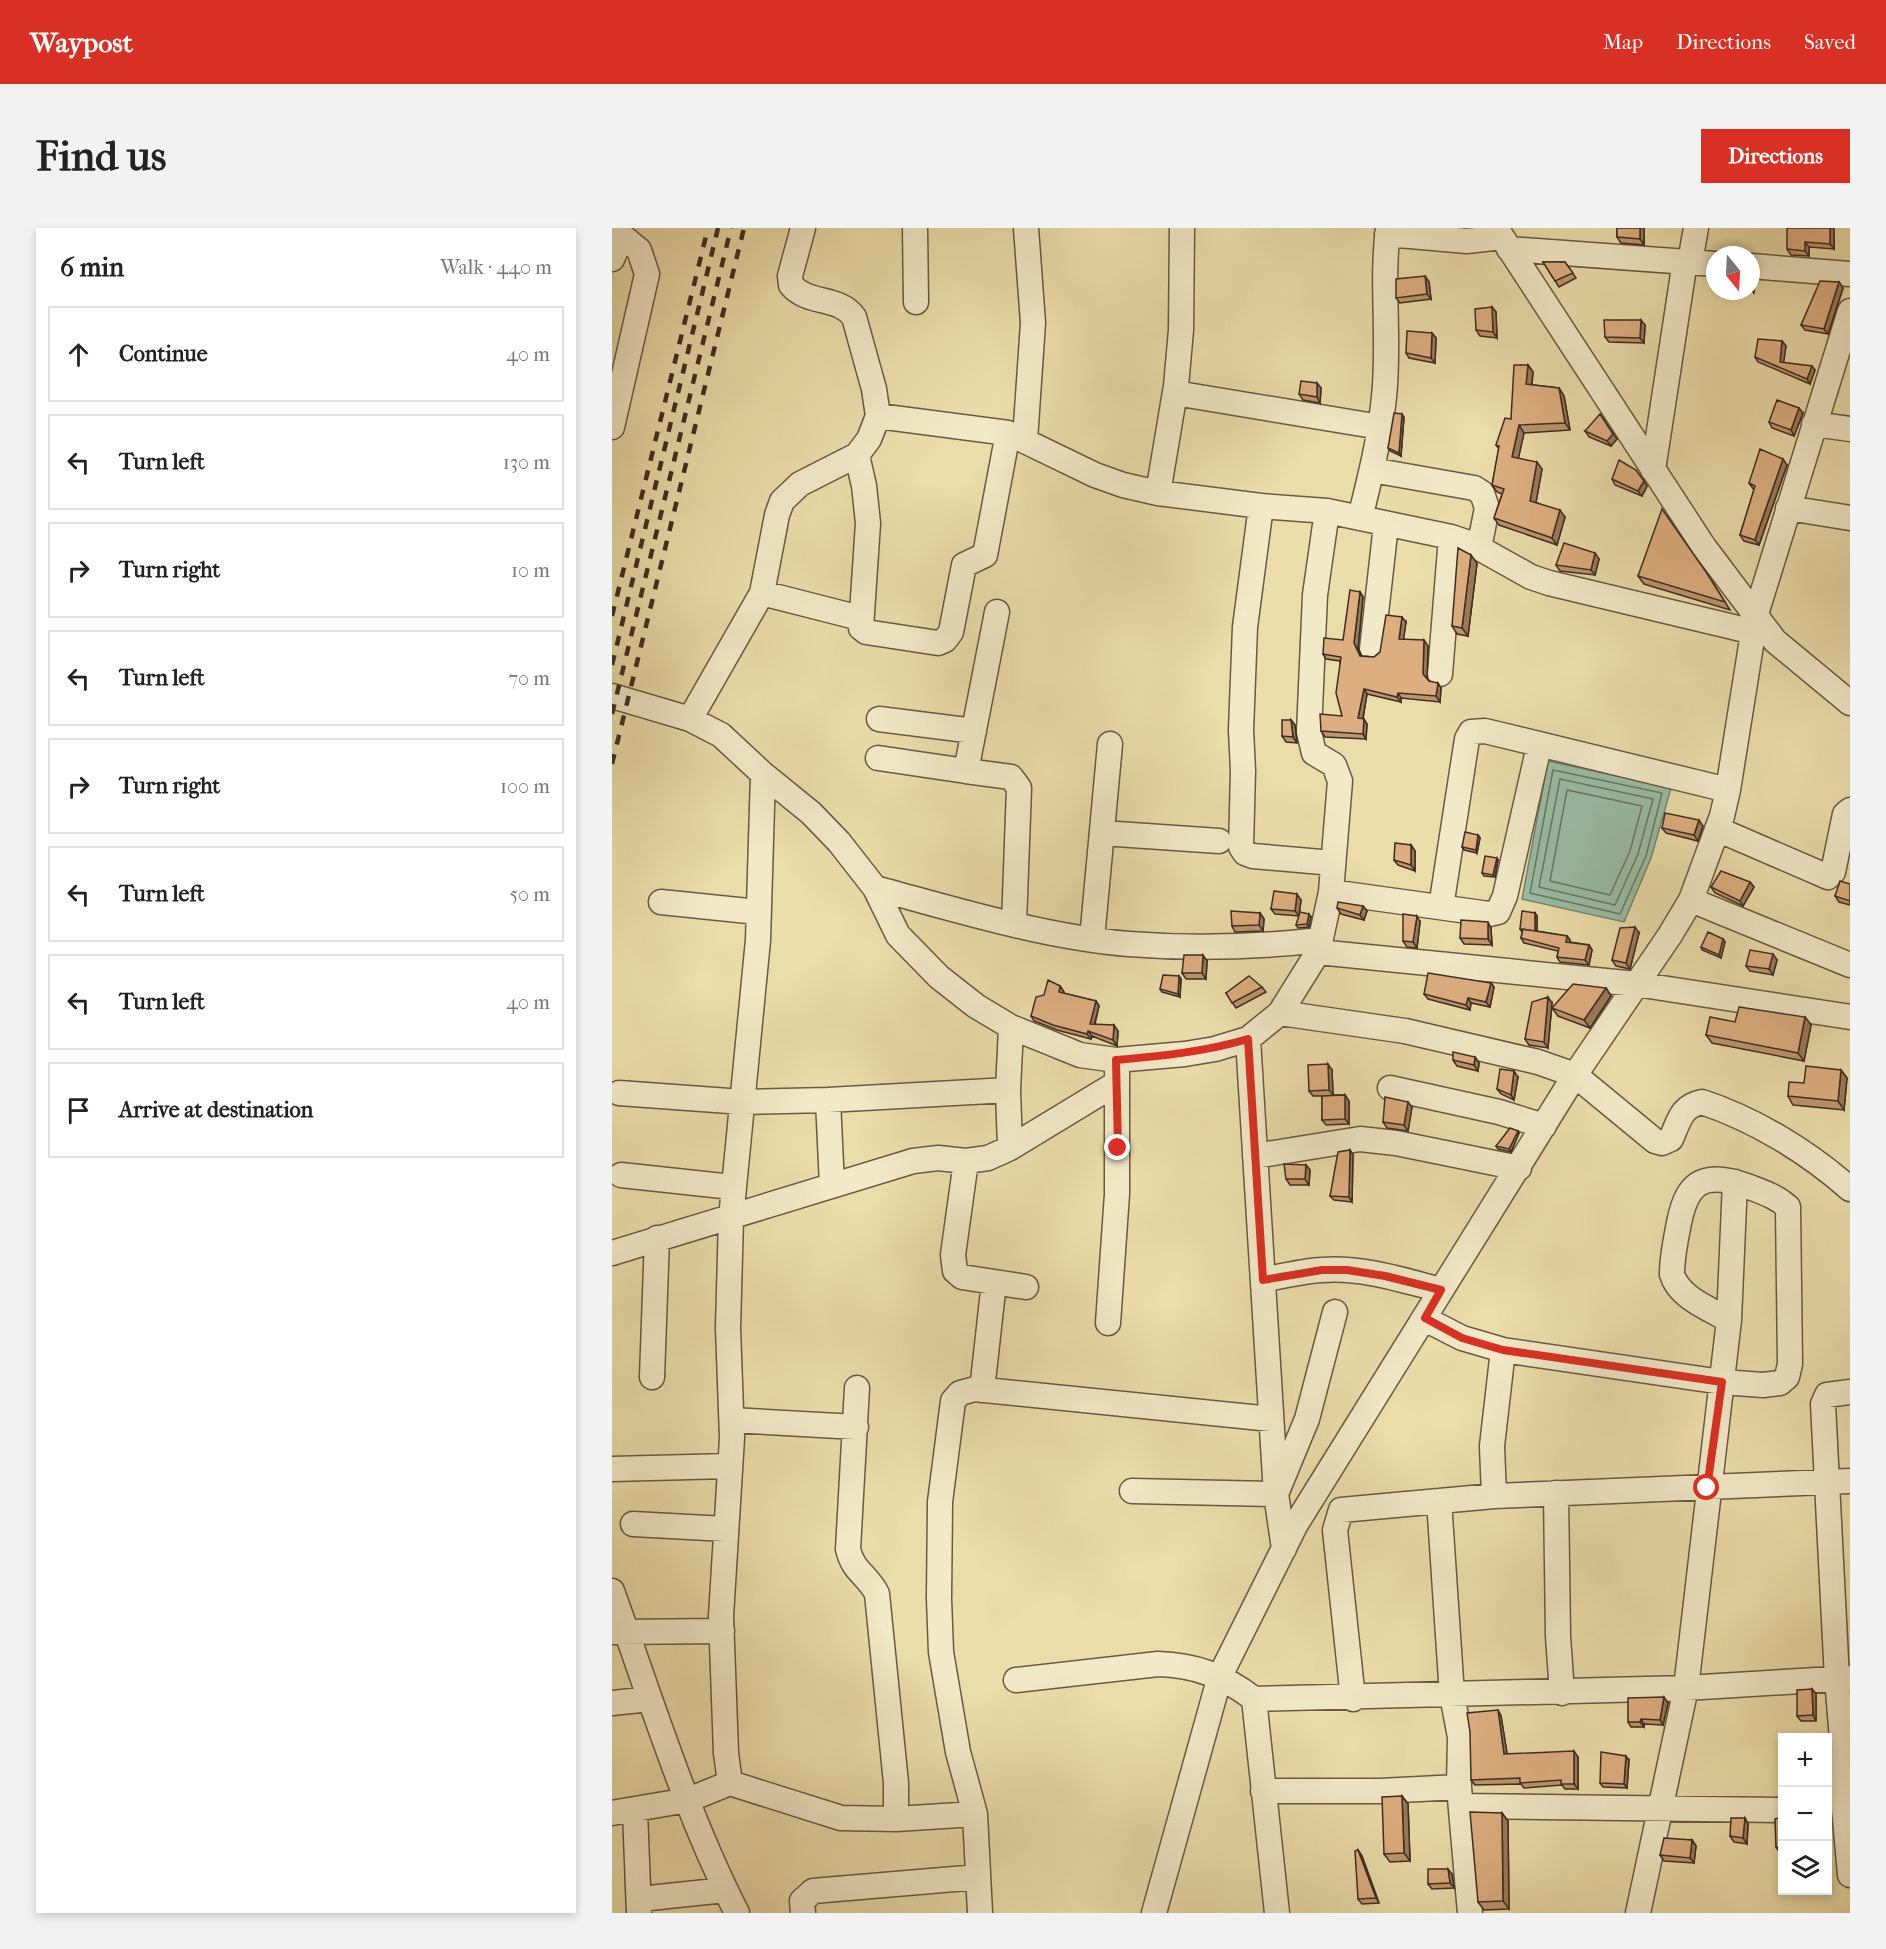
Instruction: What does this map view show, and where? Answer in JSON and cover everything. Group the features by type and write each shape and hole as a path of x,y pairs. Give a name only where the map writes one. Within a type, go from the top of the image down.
{"street":[{"path":"690,718 762,593 777,515 782,501 800,484 857,455 869,439 878,416 874,388 854,317 848,309 805,297 791,285 790,276 803,228"},
{"path":"915,228 916,302"},
{"path":"857,455 864,486 868,523 861,628 866,632 938,643 950,635 964,565 970,560 982,558 986,552 1017,436 1034,323 1026,228"},
{"path":"1158,493 1175,393 1181,330 1182,228"},
{"path":"1653,470 1695,228"},
{"path":"1360,518 1372,470 1384,396 1384,264 1388,231 1467,241 1502,238 1706,263"},
{"path":"612,259 617,232 639,250 647,274 617,380 612,427"},
{"path":"1502,238 1755,623 1850,703"},
{"path":"1760,267 1850,274"},
{"path":"1154,1913 1220,1676 1284,1549 1357,1424 1575,1075 1691,900 1717,829 1728,790 1755,623 1788,508 1848,321"},
{"path":"1175,393 1380,427"},
{"path":"878,416 1017,436 1095,475 1158,493 1260,506 1327,511 1450,537 1479,548 1531,577 1549,583 1755,623"},
{"path":"1814,424 1850,429"},
{"path":"1372,470 1474,488 1482,493 1487,508 1479,548"},
{"path":"1260,506 1245,627 1241,730 1243,771 1241,847 1245,853 1253,856 1333,863"},
{"path":"1788,508 1850,518"},
{"path":"612,1253 913,1161 938,1158 966,1161 988,1158 1010,1148 1117,1072 1248,1039 1280,1013 1320,946 1331,892 1340,781 1334,765 1314,753 1309,732 1315,595 1327,511"},
{"path":"1372,649 1386,525"},
{"path":"1440,674 1450,537"},
{"path":"762,593 860,618"},
{"path":"966,771 997,612"},
{"path":"612,696 690,718 721,735 763,774 811,813 839,842 875,888 890,921 914,954 976,1006 1011,1027 1117,1072"},
{"path":"879,719 974,731"},
{"path":"1442,907 1467,739 1472,732 1478,730 1728,790"},
{"path":"1092,939 1110,744"},
{"path":"1331,892 1489,914 1498,912 1502,906 1539,746"},
{"path":"878,758 1011,777 1019,788 1014,924"},
{"path":"730,1783 726,1753 722,1631 732,1420 728,1328 732,1187 756,969 763,774"},
{"path":"1717,829 1827,877 1833,872 1845,814 1850,810"},
{"path":"1102,833 1219,842"},
{"path":"875,888 1014,924 1128,944 1320,946 1636,984 1850,1017"},
{"path":"1691,900 1850,965"},
{"path":"661,902 758,912"},
{"path":"1280,1013 1416,1033 1510,1054 1575,1075 1655,1141 1668,1142 1683,1110 1691,1104 1702,1102 1786,1142 1823,1166 1850,1189"},
{"path":"1010,1148 1008,1090 1011,1027"},
{"path":"1248,1039 1276,1494 1284,1549"},
{"path":"1108,1323 1118,1194 1117,1072"},
{"path":"1390,1088 1499,1112 1544,1126"},
{"path":"619,1093 743,1102 828,1100 1008,1090"},
{"path":"828,1100 832,1186"},
{"path":"1255,1156 1360,1139 1396,1143 1518,1168"},
{"path":"966,1161 953,1266 962,1277 1026,1287"},
{"path":"621,1175 732,1187"},
{"path":"1425,1318 1462,1338 1503,1350 1722,1382 1763,1385 1780,1383 1787,1377 1790,1364 1788,1207 1772,1196 1735,1182 1706,1180 1688,1190 1682,1203 1672,1261 1675,1284 1729,1320"},
{"path":"1638,1913 1658,1807 1679,1729 1686,1688 1707,1488 1729,1320 1735,1182"},
{"path":"652,1377 657,1238"},
{"path":"1263,1280 1322,1270 1347,1270 1385,1276 1441,1290"},
{"path":"982,1390 994,1282"},
{"path":"1276,1494 1301,1438 1335,1312"},
{"path":"1494,1496 1492,1438 1503,1350"},
{"path":"857,1388 849,1549 856,1569 873,1584 877,1594 896,1784 896,1820"},
{"path":"980,1913 975,1814 958,1752 942,1652 939,1599 940,1502 953,1401 960,1393 982,1390 1271,1419"},
{"path":"1850,1392 1827,1395 1823,1404 1838,1481 1843,1678 1840,1809 1850,1875"},
{"path":"732,1420 856,1426"},
{"path":"612,1469 729,1466"},
{"path":"1353,1699 1335,1530 1341,1510 1349,1507 1494,1496 1838,1481"},
{"path":"1132,1491 1276,1494"},
{"path":"1556,1493 1558,1636 1562,1693"},
{"path":"1438,1501 1452,1695 1460,1737 1461,1796 1470,1913"},
{"path":"633,1524 726,1528"},
{"path":"612,1591 619,1632 650,1699 688,1800 725,1890 737,1913"},
{"path":"619,1632 722,1631"},
{"path":"1016,1680 1158,1664 1196,1668 1220,1676 1254,1699 1353,1699 1686,1688 1843,1678"},
{"path":"612,1703 650,1699"},
{"path":"1254,1699 1277,1913"},
{"path":"725,1890 640,1906 624,1812 688,1800 730,1783 841,1818 896,1820 975,1814"},
{"path":"1263,1791 1380,1791 1658,1807 1778,1810"},
{"path":"803,1913 802,1900 813,1892 978,1877"}],"water":[{"path":"1548,761 1671,788 1651,858 1624,922 1522,899"}],"building":[{"path":"1617,228 1640,228 1640,239 1617,237"},
{"path":"1787,228 1830,228 1830,244 1805,242 1805,251 1787,249"},
{"path":"1543,262 1565,262 1573,273 1555,281"},
{"path":"1425,276 1427,294 1396,298 1396,279"},
{"path":"1820,281 1839,282 1824,329 1801,325"},
{"path":"1492,307 1493,332 1476,330 1475,309"},
{"path":"1604,320 1641,320 1640,338 1605,337"},
{"path":"1407,331 1432,333 1431,358 1406,353"},
{"path":"1758,339 1782,341 1780,362 1812,366 1807,379 1755,357"},
{"path":"1514,365 1528,365 1526,384 1559,388 1565,423 1519,425 1512,457 1537,462 1530,501 1560,510 1552,538 1494,518 1504,489 1492,485 1499,446 1496,445 1505,418 1511,419"},
{"path":"1301,381 1317,383 1317,397 1299,394"},
{"path":"1777,400 1799,408 1791,430 1769,422"},
{"path":"1394,413 1402,414 1399,453 1388,448"},
{"path":"1600,414 1613,434 1607,441 1585,431"},
{"path":"1760,449 1783,459 1755,540 1740,535 1755,486 1749,483"},
{"path":"1619,460 1636,470 1644,481 1638,491 1612,479"},
{"path":"1662,509 1706,572 1725,602 1638,576"},
{"path":"1564,543 1595,553 1591,570 1556,565"},
{"path":"1458,548 1471,555 1462,628 1452,626"},
{"path":"1350,590 1360,592 1354,643 1360,656 1374,657 1380,652 1386,615 1402,617 1399,639 1424,640 1423,674 1429,681 1438,683 1436,696 1398,693 1397,697 1364,689 1358,718 1364,719 1363,734 1321,731 1320,714 1342,716 1336,693 1341,657 1323,654 1324,638 1343,640"},
{"path":"1282,720 1291,720 1293,737 1282,736"},
{"path":"1665,813 1699,820 1694,835 1662,828"},
{"path":"1465,832 1478,835 1476,850 1462,847"},
{"path":"1395,843 1411,845 1411,865 1394,860"},
{"path":"1485,856 1497,858 1493,875 1482,873"},
{"path":"1721,871 1750,882 1740,901 1711,887"},
{"path":"1840,881 1850,884 1850,901 1835,896"},
{"path":"1274,891 1297,894 1295,911 1271,909"},
{"path":"1338,902 1363,906 1360,915 1337,908"},
{"path":"1231,911 1260,913 1259,925 1232,926"},
{"path":"1522,911 1535,913 1535,931 1520,929"},
{"path":"1300,912 1309,914 1307,924 1296,925"},
{"path":"1403,914 1417,916 1413,942 1403,941"},
{"path":"1461,920 1488,922 1488,939 1460,938"},
{"path":"1635,927 1626,963 1612,960 1620,928"},
{"path":"1523,929 1567,936 1566,942 1589,945 1585,960 1557,957 1559,948 1521,938"},
{"path":"1708,932 1723,939 1719,955 1701,947"},
{"path":"1750,950 1773,954 1769,969 1746,966"},
{"path":"1184,955 1203,955 1202,973 1182,973"},
{"path":"1428,973 1491,983 1486,1002 1468,998 1466,1005 1424,994"},
{"path":"1163,975 1179,976 1178,994 1160,989"},
{"path":"1249,976 1262,987 1232,1003 1226,993"},
{"path":"1048,980 1060,986 1059,992 1096,1001 1090,1024 1114,1025 1113,1040 1088,1031 1087,1034 1053,1025 1031,1016 1036,997 1044,995"},
{"path":"1573,984 1606,988 1584,1020 1552,1008"},
{"path":"1548,997 1544,1042 1525,1039 1532,1002"},
{"path":"1739,1007 1805,1017 1798,1053 1706,1035 1710,1017 1735,1022"},
{"path":"1453,1052 1475,1057 1474,1065 1453,1060"},
{"path":"1328,1064 1329,1090 1309,1091 1308,1065"},
{"path":"1806,1066 1841,1070 1838,1101 1788,1096 1789,1082 1804,1083"},
{"path":"1500,1069 1514,1071 1511,1095 1497,1089"},
{"path":"1345,1095 1345,1119 1322,1120 1322,1096"},
{"path":"1385,1097 1408,1102 1404,1125 1383,1122"},
{"path":"1510,1128 1518,1131 1509,1149 1496,1146"},
{"path":"1350,1150 1349,1197 1330,1196 1338,1152"},
{"path":"1284,1164 1306,1165 1305,1179 1286,1179"},
{"path":"1812,1689 1813,1715 1797,1716 1797,1690"},
{"path":"1664,1697 1660,1720 1641,1719 1640,1722 1628,1722 1628,1698"},
{"path":"1498,1710 1504,1754 1574,1751 1574,1784 1561,1784 1561,1780 1520,1783 1520,1778 1471,1780 1470,1732 1467,1713"},
{"path":"1601,1752 1626,1756 1624,1784 1600,1783"},
{"path":"1402,1796 1404,1853 1384,1854 1382,1797"},
{"path":"1470,1812 1502,1813 1503,1901 1478,1902"},
{"path":"1731,1818 1745,1818 1743,1838 1730,1836"},
{"path":"1778,1818 1778,1847 1776,1847 1775,1819"},
{"path":"1664,1838 1692,1840 1690,1858 1660,1855"},
{"path":"1358,1850 1376,1898 1358,1899 1355,1851"},
{"path":"1428,1869 1448,1869 1450,1883 1428,1884"}],"railway":[{"path":"612,616 708,228"},
{"path":"612,665 718,228"},
{"path":"612,714 731,228"},
{"path":"612,764 744,228"}],"route":[{"path":"1118,1148 1116,1060 1185,1054 1215,1049 1248,1039 1251,1117 1263,1280 1322,1270 1368,1272 1441,1290 1425,1318 1472,1342 1552,1359 1722,1382 1707,1488"}]}
